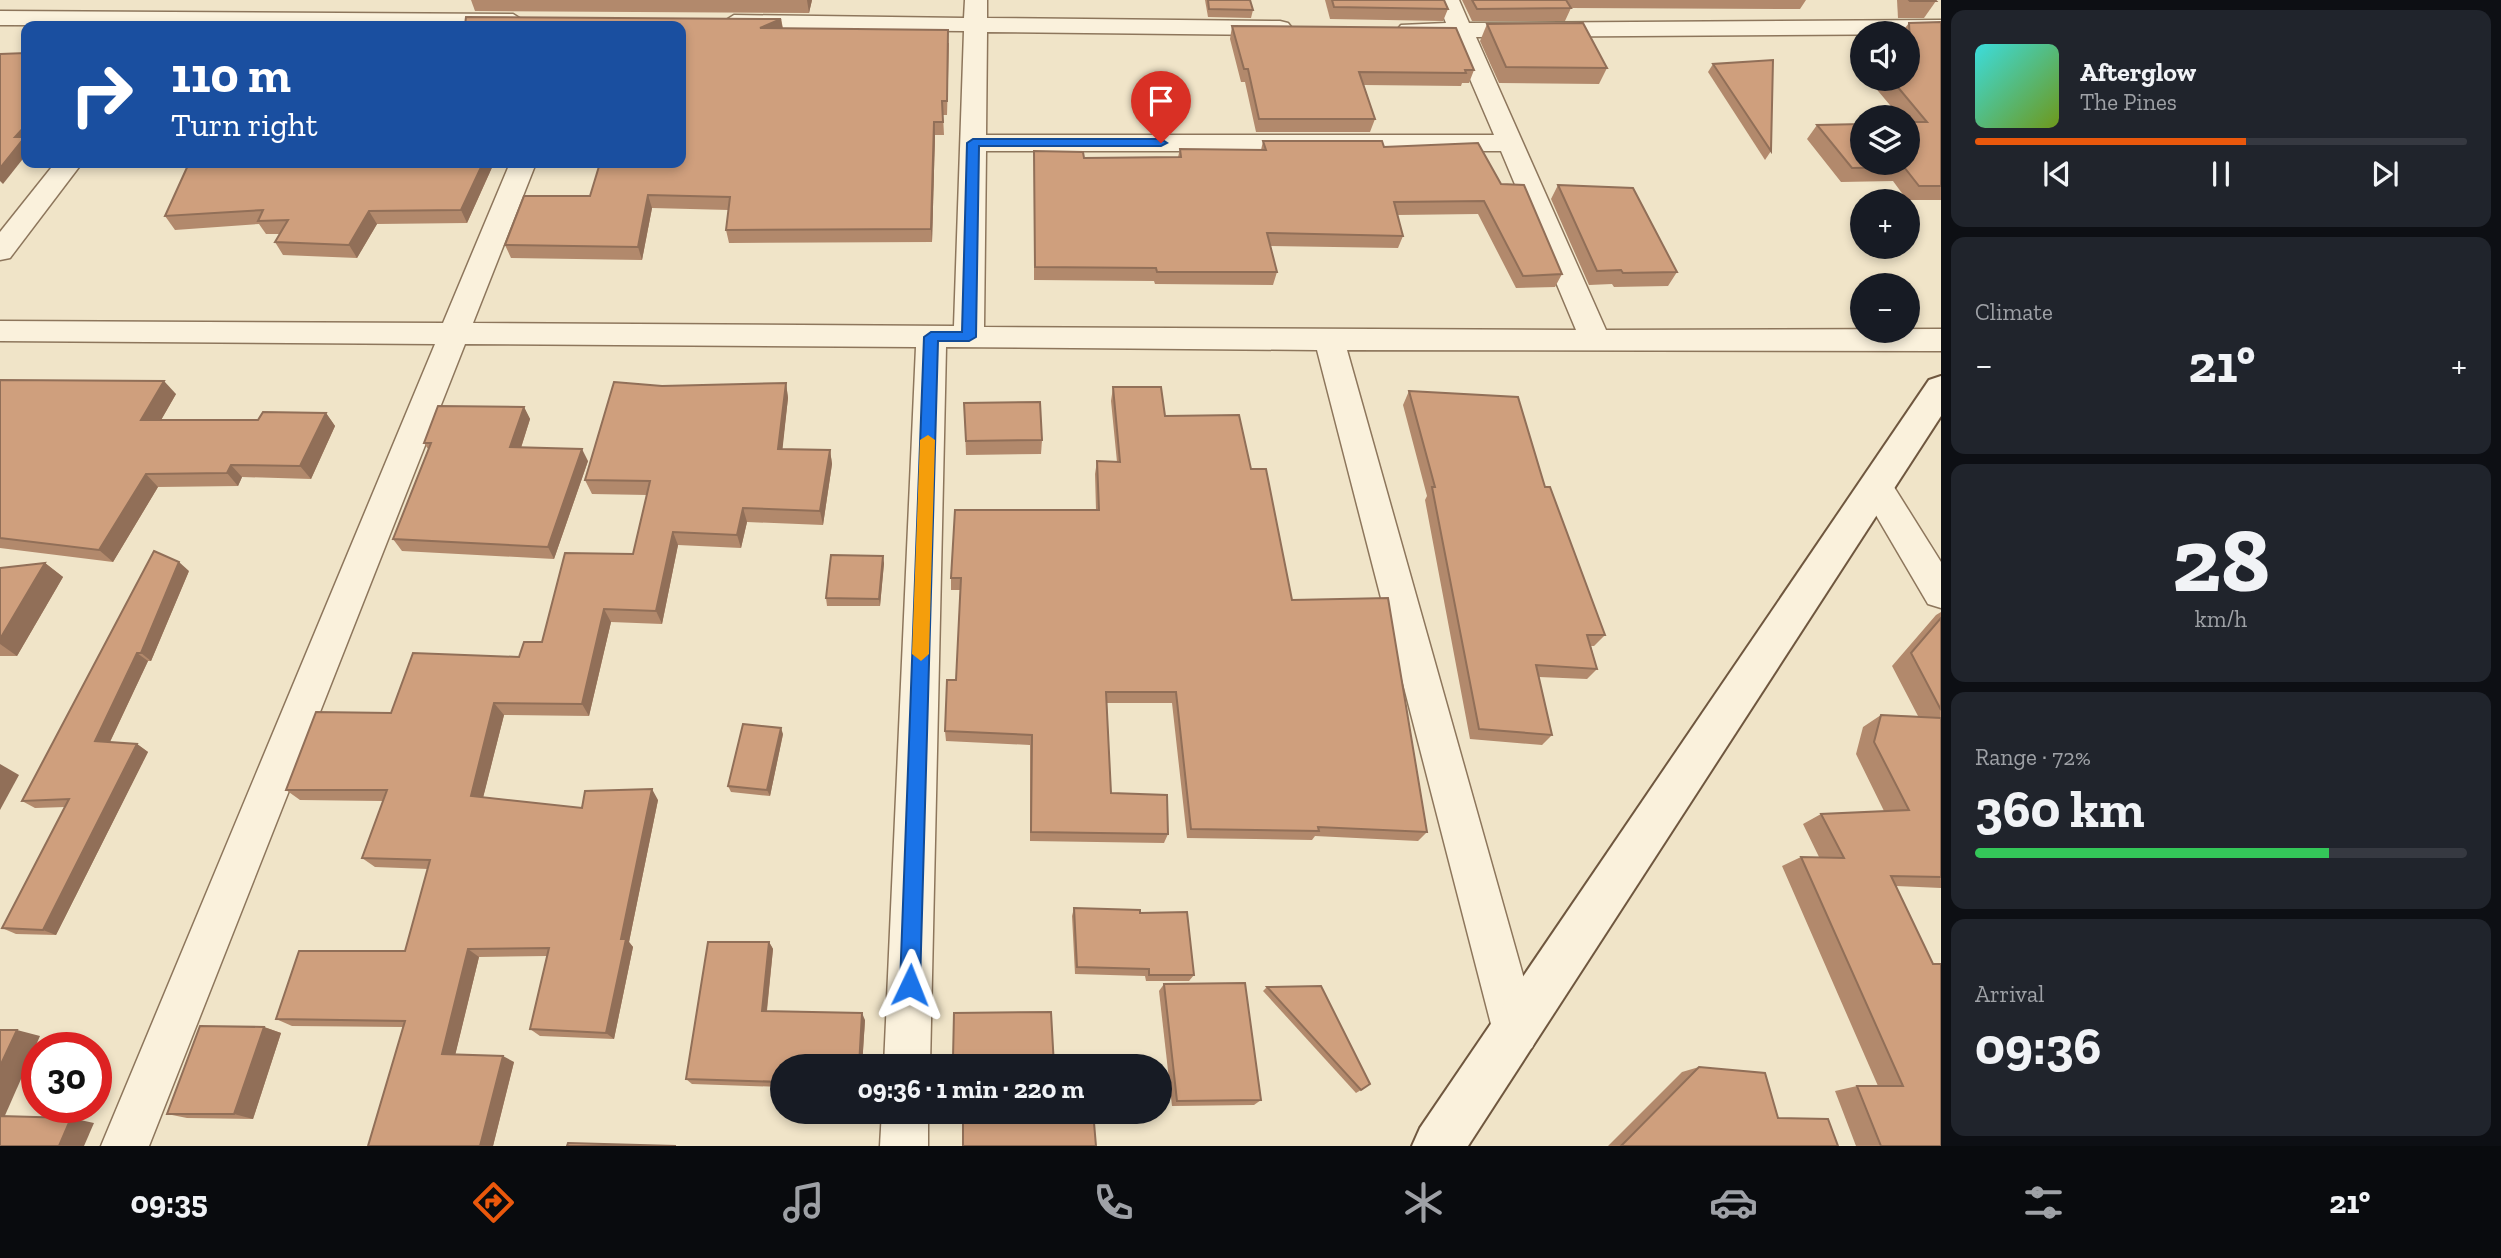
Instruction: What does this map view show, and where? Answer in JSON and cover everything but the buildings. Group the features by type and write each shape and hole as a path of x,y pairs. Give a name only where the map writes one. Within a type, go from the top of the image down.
{"street":[{"path":"176,21 192,0"},
{"path":"1448,0 1596,341"},
{"path":"969,337 975,11"},
{"path":"716,22 975,11 1308,28"},
{"path":"0,18 131,21"},
{"path":"1391,29 1461,31 1941,27"},
{"path":"973,143 1510,143"},
{"path":"0,251 65,168"},
{"path":"125,1146 521,168"},
{"path":"0,331 1596,341 1941,340"},
{"path":"907,1054 931,337"},
{"path":"1329,339 1516,1032"},
{"path":"1438,1146 1941,389"},
{"path":"1877,488 1941,593"},
{"path":"904,1146 905,1124"}],"slow traffic":[{"path":"921,654 928,440"}],"route":[{"path":"910,985 931,337 969,337 973,143 1161,143"}]}
